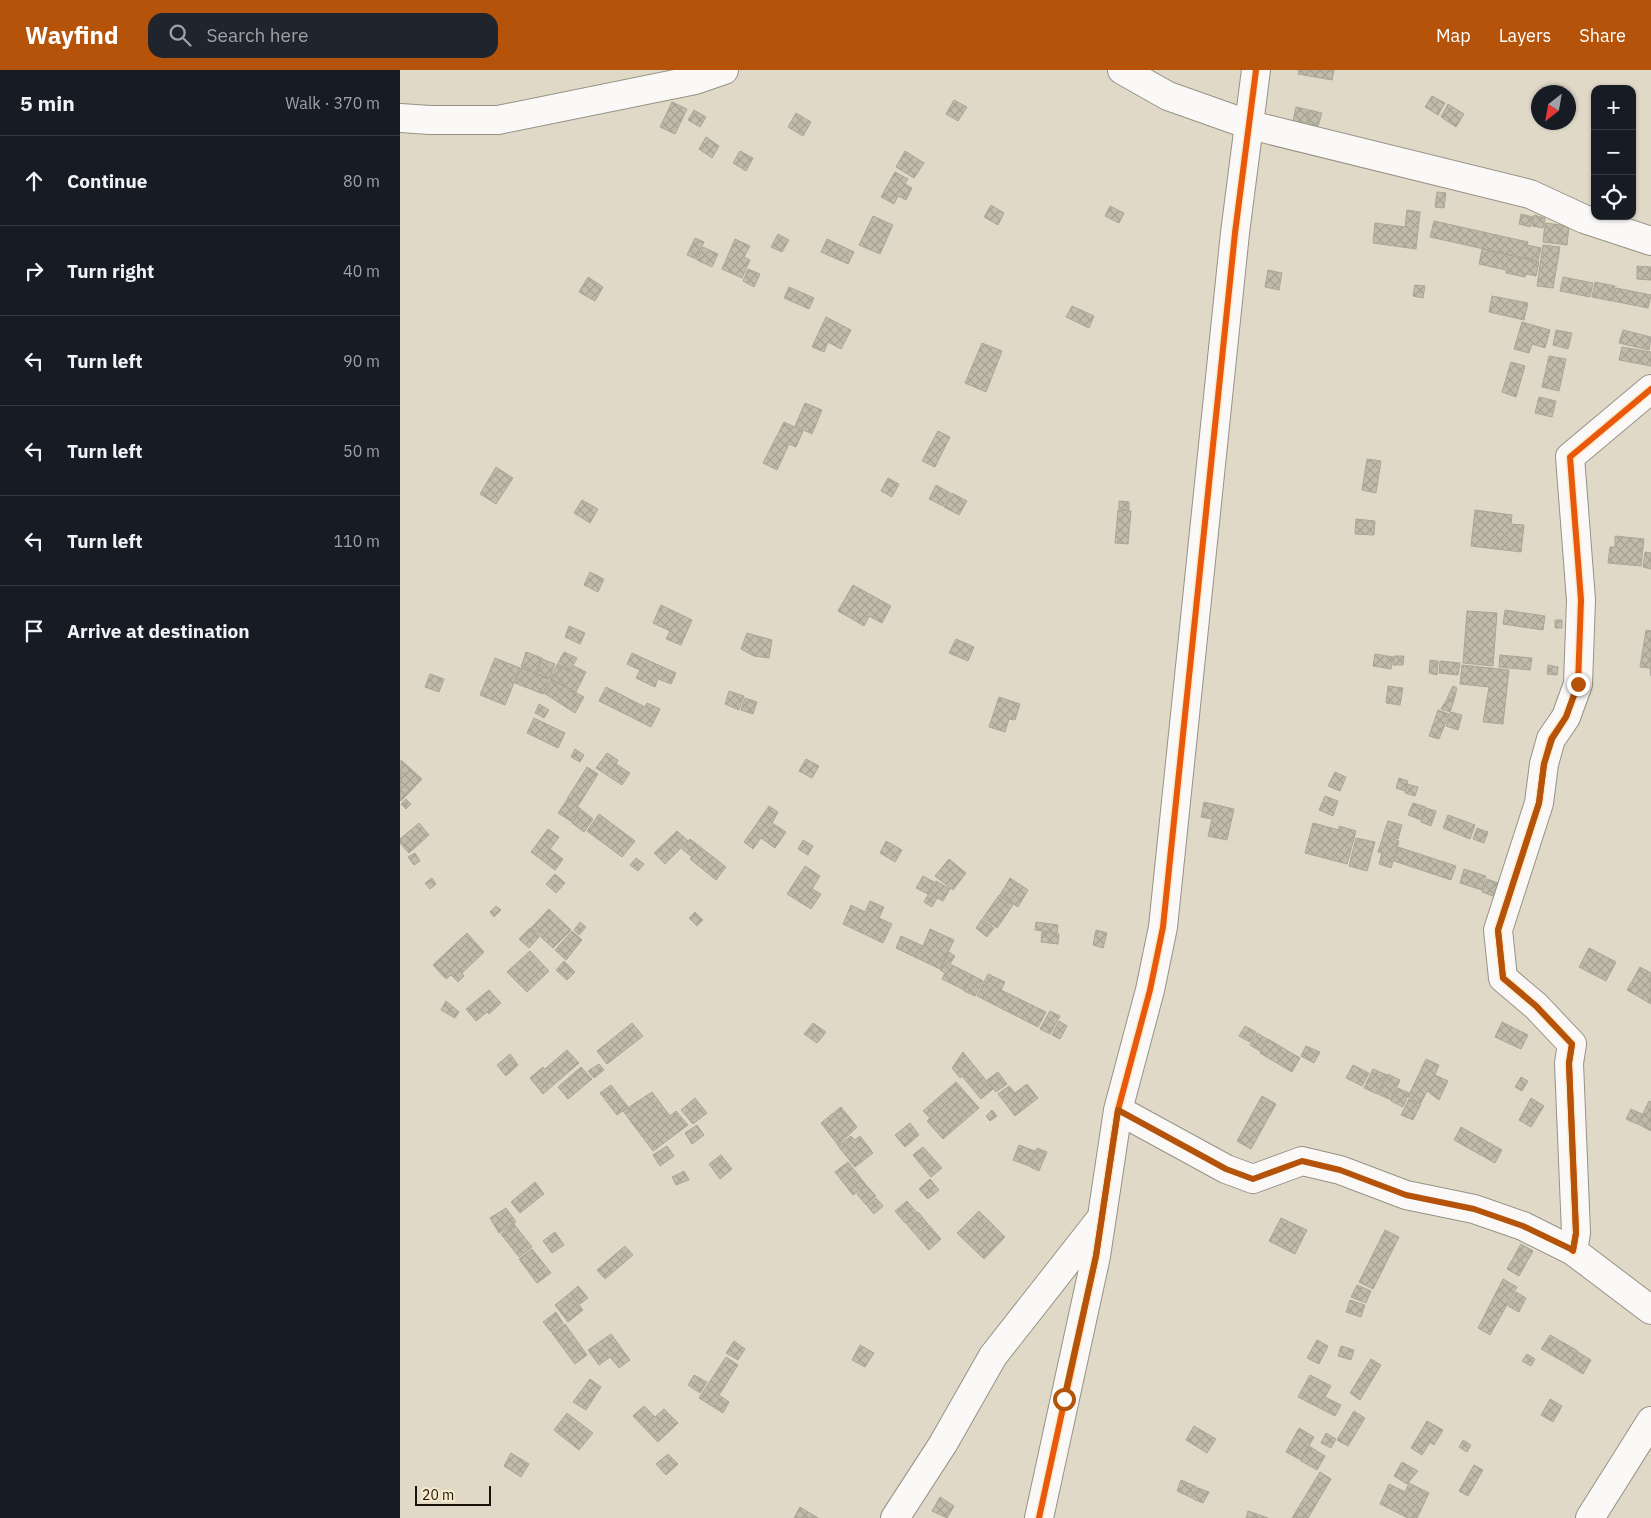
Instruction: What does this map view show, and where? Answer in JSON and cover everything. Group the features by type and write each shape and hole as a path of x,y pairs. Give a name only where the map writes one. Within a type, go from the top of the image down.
{"street":[{"path":"400,118 498,120 695,80 724,70"},
{"path":"1122,70 1168,96 1250,125 1530,194 1584,219 1651,241"},
{"path":"1039,1518 1103,1217 1118,1110 1150,990 1164,927 1236,233 1256,70"},
{"path":"1573,1250 1576,1233 1569,1063 1572,1044 1536,1006 1503,978 1498,930 1539,803 1544,764 1552,739 1566,717 1578,684 1581,600 1570,457 1651,389"},
{"path":"1118,1110 1226,1169 1253,1179 1302,1161 1340,1170 1406,1195 1474,1209 1523,1226 1573,1250 1651,1310"},
{"path":"896,1518 943,1444 993,1356 1103,1217"},
{"path":"1590,1518 1651,1421"}],"building":[{"path":"1299,70 1334,70 1332,80 1298,74"},
{"path":"1432,96 1445,103 1438,115 1425,107"},
{"path":"954,100 967,107 958,121 946,114"},
{"path":"672,102 687,109 675,134 660,127"},
{"path":"1448,104 1464,114 1456,127 1441,117"},
{"path":"1296,107 1309,110 1306,123 1293,121"},
{"path":"694,110 706,117 700,127 688,120"},
{"path":"1310,110 1322,113 1318,126 1307,123"},
{"path":"796,113 811,122 803,136 788,127"},
{"path":"706,137 719,146 712,158 699,149"},
{"path":"740,151 753,158 746,171 733,163"},
{"path":"905,151 924,163 914,178 896,167"},
{"path":"895,172 908,179 905,184 912,188 906,200 898,196 894,204 881,197"},
{"path":"1437,192 1446,193 1444,208 1435,207"},
{"path":"991,205 1004,213 998,225 984,217"},
{"path":"1110,206 1124,213 1119,223 1105,216"},
{"path":"1407,210 1420,212 1416,249 1373,243 1375,223 1405,227"},
{"path":"1521,214 1533,217 1530,227 1519,224"},
{"path":"1534,215 1545,218 1543,228 1532,226"},
{"path":"873,216 893,225 880,254 859,245"},
{"path":"1434,221 1528,242 1527,245 1541,248 1538,261 1430,237"},
{"path":"1545,223 1569,226 1567,245 1543,242"},
{"path":"778,234 789,240 782,252 771,247"},
{"path":"695,238 704,242 696,259 687,255"},
{"path":"735,239 750,246 744,257 750,260 742,278 722,269"},
{"path":"827,239 854,252 848,264 821,252"},
{"path":"1543,245 1560,247 1553,288 1537,286"},
{"path":"703,247 718,254 712,267 697,260"},
{"path":"1482,249 1539,262 1536,276 1526,274 1525,277 1506,273 1506,270 1479,264"},
{"path":"1637,266 1651,267 1651,280 1637,279"},
{"path":"748,269 760,274 754,287 743,281"},
{"path":"1268,270 1282,273 1279,290 1265,287"},
{"path":"588,277 603,287 595,301 579,292"},
{"path":"1563,277 1593,283 1590,297 1560,291"},
{"path":"1595,282 1615,286 1612,301 1592,297"},
{"path":"1415,285 1425,286 1423,298 1413,296"},
{"path":"789,287 814,298 809,309 784,298"},
{"path":"1616,288 1651,295 1648,308 1613,301"},
{"path":"1492,296 1528,303 1524,320 1489,312"},
{"path":"1072,306 1094,316 1089,328 1066,317"},
{"path":"826,317 851,330 841,349 828,342 824,352 812,347"},
{"path":"1522,322 1550,330 1545,348 1532,344 1529,353 1514,349"},
{"path":"1556,330 1572,333 1568,349 1553,345"},
{"path":"1623,330 1651,337 1649,350 1619,343"},
{"path":"982,343 1002,351 986,392 965,383"},
{"path":"1622,347 1651,352 1651,366 1619,360"},
{"path":"1549,356 1566,359 1559,391 1542,387"},
{"path":"1511,362 1525,366 1516,397 1502,392"},
{"path":"1539,397 1556,401 1552,417 1535,413"},
{"path":"805,403 822,410 812,434 795,426"},
{"path":"784,422 803,431 796,447 789,444 777,470 763,463"},
{"path":"938,431 950,437 935,467 922,461"},
{"path":"1367,459 1381,461 1376,493 1362,490"},
{"path":"496,467 513,478 496,504 480,494"},
{"path":"888,478 899,484 892,497 881,491"},
{"path":"936,485 950,493 943,506 929,499"},
{"path":"952,493 967,501 959,515 944,507"},
{"path":"582,500 598,509 590,523 574,513"},
{"path":"1119,501 1129,502 1129,510 1119,509"},
{"path":"1118,510 1131,511 1128,544 1115,543"},
{"path":"1475,510 1512,515 1511,524 1524,525 1521,552 1471,546"},
{"path":"1356,519 1375,521 1374,535 1355,534"},
{"path":"1615,536 1644,539 1641,566 1608,563 1610,547 1615,547"},
{"path":"1645,552 1651,553 1651,569 1643,567"},
{"path":"590,572 604,579 598,592 584,585"},
{"path":"853,585 891,606 882,623 869,616 864,626 838,611"},
{"path":"661,605 692,620 681,645 666,639 670,631 653,623"},
{"path":"1505,610 1545,616 1543,630 1503,624"},
{"path":"1467,611 1497,613 1493,666 1463,663"},
{"path":"1555,620 1562,620 1562,628 1555,628"},
{"path":"569,626 585,633 580,644 565,637"},
{"path":"1646,630 1651,631 1651,676 1650,668 1640,667"},
{"path":"747,633 772,640 769,658 754,656 741,649"},
{"path":"956,639 974,647 968,661 949,653"},
{"path":"526,652 542,658 535,673 521,667"},
{"path":"564,652 577,658 570,671 557,665"},
{"path":"632,653 676,673 671,684 658,679 655,687 636,678 640,670 627,664"},
{"path":"1375,654 1393,657 1391,669 1373,666"},
{"path":"1500,655 1532,658 1530,670 1499,667"},
{"path":"1394,656 1404,656 1403,665 1393,665"},
{"path":"495,658 520,668 505,705 480,695"},
{"path":"542,659 555,664 549,679 536,674"},
{"path":"1430,660 1438,661 1437,675 1429,673"},
{"path":"1440,661 1460,663 1458,675 1439,673"},
{"path":"557,665 571,672 574,666 586,672 576,692 550,679"},
{"path":"1462,665 1509,670 1503,724 1483,722 1489,687 1460,684"},
{"path":"1548,665 1558,667 1557,675 1547,674"},
{"path":"521,668 549,679 543,694 515,683"},
{"path":"430,674 444,679 439,692 425,687"},
{"path":"551,679 584,697 575,713 544,693"},
{"path":"1388,686 1403,688 1400,705 1386,703"},
{"path":"1453,686 1457,688 1454,700 1447,698"},
{"path":"606,687 645,707 647,703 660,709 651,727 599,701"},
{"path":"729,691 744,696 739,710 725,704"},
{"path":"999,697 1020,704 1015,720 1009,719 1005,732 989,727"},
{"path":"745,698 757,702 753,714 741,710"},
{"path":"1447,699 1454,700 1450,712 1441,709"},
{"path":"539,704 549,710 544,718 535,713"},
{"path":"1438,710 1449,714 1439,739 1429,736"},
{"path":"1451,712 1462,715 1458,730 1446,726"},
{"path":"534,718 565,733 558,748 527,733"},
{"path":"575,749 584,755 580,762 571,757"},
{"path":"607,753 618,760 616,764 630,773 622,785 596,768"},
{"path":"806,759 819,766 812,778 799,771"},
{"path":"401,760 422,779 401,801 400,800"},
{"path":"587,767 598,774 578,806 567,799"},
{"path":"1335,772 1346,777 1340,791 1328,786"},
{"path":"1399,778 1408,781 1405,791 1396,788"},
{"path":"1407,784 1418,787 1415,796 1405,793"},
{"path":"1325,796 1338,801 1333,816 1319,810"},
{"path":"406,799 411,804 406,809 401,804"},
{"path":"567,800 581,809 572,822 558,813"},
{"path":"1204,802 1234,809 1227,840 1208,836 1212,819 1201,817"},
{"path":"1413,803 1426,807 1421,820 1408,815"},
{"path":"769,806 778,812 772,823 786,832 775,848 761,838 753,849 744,842"},
{"path":"1426,808 1436,811 1431,826 1421,822"},
{"path":"582,810 593,819 584,832 572,823"},
{"path":"599,814 635,841 622,857 587,831"},
{"path":"1448,815 1475,825 1470,839 1443,828"},
{"path":"1388,821 1402,825 1398,839 1383,835"},
{"path":"419,823 429,835 409,853 400,843 400,839"},
{"path":"1313,823 1339,830 1339,826 1356,831 1347,864 1305,853"},
{"path":"1477,828 1488,832 1484,843 1473,839"},
{"path":"548,829 559,837 550,849 563,859 555,870 531,852"},
{"path":"677,831 688,841 665,864 654,853"},
{"path":"1383,836 1399,841 1391,868 1379,864 1382,853 1378,852"},
{"path":"1356,838 1375,842 1367,871 1349,866"},
{"path":"690,839 726,867 716,880 690,859 692,857 682,849"},
{"path":"803,840 813,846 808,855 798,849"},
{"path":"886,841 902,850 895,862 880,853"},
{"path":"1398,847 1456,866 1451,880 1394,861"},
{"path":"415,853 420,861 414,865 408,857"},
{"path":"636,858 644,864 638,871 630,865"},
{"path":"949,859 966,873 953,890 935,876"},
{"path":"805,866 820,876 812,889 821,894 811,909 787,894"},
{"path":"1464,869 1486,876 1482,890 1460,883"},
{"path":"555,874 565,883 556,893 546,884"},
{"path":"923,876 934,882 928,894 916,888"},
{"path":"432,878 436,884 430,889 425,883"},
{"path":"1010,878 1028,890 1018,907 1000,895"},
{"path":"1487,879 1498,883 1493,896 1482,892"},
{"path":"936,881 950,889 943,901 937,898 932,907 924,902"},
{"path":"999,895 1013,905 997,928 983,918"},
{"path":"870,901 884,907 879,918 892,924 883,943 843,924 851,905 865,912"},
{"path":"496,906 501,910 494,917 490,912"},
{"path":"549,909 571,930 553,948 531,928"},
{"path":"695,912 703,920 697,926 689,918"},
{"path":"982,919 994,928 987,937 976,928"},
{"path":"580,922 586,927 579,935 574,930"},
{"path":"1036,922 1058,925 1057,933 1035,930"},
{"path":"530,928 539,937 529,948 519,939"},
{"path":"930,929 954,940 940,969 896,948 901,936 923,946"},
{"path":"1096,930 1107,933 1103,948 1093,945"},
{"path":"572,931 582,940 566,960 555,950"},
{"path":"1042,932 1059,934 1058,944 1041,942"},
{"path":"467,933 484,952 462,973 464,976 458,982 451,975 446,979 433,965"},
{"path":"1589,948 1616,962 1606,981 1579,967"},
{"path":"530,951 549,971 527,992 507,972"},
{"path":"949,952 955,956 950,964 972,975 964,990 942,979 945,973 940,970"},
{"path":"564,961 575,972 567,980 556,970"},
{"path":"1640,967 1651,973 1651,1004 1627,990"},
{"path":"988,974 1005,982 1001,990 1046,1012 1038,1027 977,996"},
{"path":"972,975 983,981 975,996 964,991"},
{"path":"489,990 501,1003 489,1014 487,1012 476,1021 466,1009"},
{"path":"446,1001 459,1012 455,1018 441,1010"},
{"path":"1050,1011 1060,1016 1050,1034 1040,1029"},
{"path":"1059,1021 1067,1026 1060,1039 1052,1035"},
{"path":"1502,1022 1528,1035 1521,1049 1495,1037"},
{"path":"632,1023 643,1036 607,1064 597,1051"},
{"path":"813,1023 826,1032 817,1043 804,1034"},
{"path":"1245,1026 1256,1032 1250,1042 1239,1036"},
{"path":"1257,1033 1267,1039 1260,1051 1250,1045"},
{"path":"1268,1039 1300,1058 1292,1072 1260,1053"},
{"path":"1306,1046 1320,1052 1314,1063 1301,1056"},
{"path":"567,1050 579,1063 543,1094 530,1078 543,1067 545,1069"},
{"path":"963,1052 993,1089 981,1099 962,1076 960,1078 952,1068"},
{"path":"510,1054 518,1065 506,1076 497,1065"},
{"path":"1426,1059 1439,1065 1435,1075 1448,1081 1439,1100 1427,1091 1421,1103 1408,1097"},
{"path":"599,1064 604,1070 594,1078 588,1071"},
{"path":"1353,1065 1369,1073 1362,1086 1346,1078"},
{"path":"581,1067 592,1079 568,1099 558,1087"},
{"path":"1373,1069 1387,1075 1377,1094 1364,1088"},
{"path":"998,1072 1007,1084 996,1092 987,1080"},
{"path":"1388,1074 1400,1080 1391,1100 1378,1094"},
{"path":"1521,1077 1528,1081 1522,1091 1515,1087"},
{"path":"956,1082 979,1108 943,1139 927,1121 930,1118 923,1111"},
{"path":"1027,1084 1038,1098 1015,1116 998,1094 1009,1086 1015,1093"},
{"path":"611,1085 628,1107 617,1115 600,1093"},
{"path":"1398,1088 1409,1093 1403,1107 1391,1101"},
{"path":"652,1092 670,1116 676,1111 688,1125 653,1151 623,1111"},
{"path":"1262,1096 1276,1104 1251,1149 1237,1141"},
{"path":"695,1098 707,1113 693,1124 681,1110"},
{"path":"1531,1098 1544,1106 1531,1127 1519,1120"},
{"path":"1409,1099 1421,1104 1413,1120 1401,1115"},
{"path":"1649,1101 1651,1102 1651,1131 1638,1124"},
{"path":"841,1107 857,1127 838,1145 821,1123"},
{"path":"1631,1109 1642,1114 1637,1124 1626,1119"},
{"path":"992,1110 997,1116 990,1121 986,1116"},
{"path":"910,1123 919,1135 905,1147 895,1135"},
{"path":"697,1125 704,1135 692,1144 685,1133"},
{"path":"1461,1127 1502,1150 1495,1163 1454,1140"},
{"path":"851,1136 855,1140 860,1136 873,1153 855,1167 838,1146"},
{"path":"1019,1145 1035,1151 1029,1166 1013,1160"},
{"path":"667,1146 674,1156 660,1166 653,1155"},
{"path":"923,1147 942,1168 931,1177 913,1155"},
{"path":"1037,1148 1047,1152 1039,1171 1030,1167"},
{"path":"721,1155 732,1169 720,1179 709,1164"},
{"path":"848,1162 866,1185 853,1195 835,1172"},
{"path":"684,1171 689,1180 676,1185 672,1177"},
{"path":"930,1179 939,1190 928,1199 919,1189"},
{"path":"535,1182 544,1194 520,1213 511,1202"},
{"path":"866,1185 876,1196 866,1205 857,1194"},
{"path":"876,1198 883,1206 874,1214 867,1206"},
{"path":"907,1201 917,1213 905,1223 895,1211"},
{"path":"506,1208 516,1222 499,1233 490,1218"},
{"path":"979,1211 1005,1237 984,1259 957,1233"},
{"path":"918,1212 928,1224 915,1234 906,1223"},
{"path":"1281,1218 1307,1230 1295,1254 1269,1241"},
{"path":"514,1224 532,1247 519,1257 501,1234"},
{"path":"929,1225 941,1239 929,1250 916,1235"},
{"path":"1385,1230 1399,1237 1373,1289 1359,1282"},
{"path":"555,1232 564,1245 552,1253 543,1241"},
{"path":"1521,1244 1533,1251 1519,1276 1507,1269"},
{"path":"625,1246 633,1255 605,1279 597,1270"},
{"path":"532,1249 551,1273 537,1283 519,1259"},
{"path":"1503,1279 1517,1287 1490,1335 1478,1328"},
{"path":"1357,1285 1371,1291 1366,1303 1351,1297"},
{"path":"578,1286 588,1298 580,1304 570,1293"},
{"path":"1516,1292 1526,1298 1519,1312 1508,1306"},
{"path":"570,1293 583,1310 568,1322 555,1305"},
{"path":"1350,1300 1365,1305 1361,1317 1346,1312"},
{"path":"556,1312 563,1323 551,1332 543,1322"},
{"path":"565,1324 587,1355 575,1364 552,1333"},
{"path":"611,1334 630,1360 619,1368 610,1357 599,1365 588,1350"},
{"path":"1550,1335 1578,1351 1569,1365 1541,1349"},
{"path":"1317,1340 1328,1346 1319,1364 1307,1358"},
{"path":"734,1341 745,1349 738,1360 726,1353"},
{"path":"860,1345 874,1353 865,1367 852,1360"},
{"path":"1341,1346 1354,1350 1351,1360 1338,1356"},
{"path":"1578,1352 1591,1360 1583,1374 1570,1366"},
{"path":"1527,1354 1535,1359 1531,1366 1522,1361"},
{"path":"726,1357 738,1365 719,1395 729,1402 723,1413 699,1398"},
{"path":"1371,1359 1381,1365 1360,1400 1350,1393"},
{"path":"694,1375 707,1382 700,1393 688,1385"},
{"path":"1310,1375 1331,1386 1325,1397 1341,1405 1335,1416 1298,1397"},
{"path":"590,1379 601,1387 586,1410 573,1402"},
{"path":"1550,1399 1562,1406 1553,1422 1541,1415"},
{"path":"644,1406 655,1417 664,1409 678,1423 658,1442 633,1416"},
{"path":"1354,1411 1365,1418 1348,1446 1337,1440"},
{"path":"567,1413 593,1433 579,1450 554,1430"},
{"path":"1427,1421 1443,1430 1434,1445 1430,1442 1422,1455 1411,1448"},
{"path":"1194,1426 1216,1439 1207,1453 1186,1440"},
{"path":"1299,1428 1314,1437 1301,1460 1286,1452"},
{"path":"1326,1433 1336,1439 1331,1448 1321,1443"},
{"path":"1463,1440 1471,1445 1467,1452 1459,1447"},
{"path":"1309,1446 1325,1456 1317,1470 1301,1461"},
{"path":"511,1453 529,1464 521,1477 504,1466"},
{"path":"668,1454 678,1464 666,1475 656,1464"},
{"path":"1402,1462 1418,1471 1407,1484 1394,1476"},
{"path":"1474,1465 1483,1470 1468,1496 1459,1491"},
{"path":"1320,1472 1331,1479 1308,1518 1292,1518"},
{"path":"1181,1480 1197,1487 1192,1498 1177,1491"},
{"path":"1409,1483 1429,1493 1417,1518 1408,1518 1380,1504 1389,1484 1405,1492"},
{"path":"1198,1488 1209,1492 1203,1503 1193,1499"},
{"path":"940,1497 954,1506 947,1518 932,1511"},
{"path":"800,1507 818,1518 794,1518"},
{"path":"1248,1511 1268,1518 1246,1518"}],"cycle path":[{"path":"1039,1518 1096,1256 1118,1110 1150,990 1163,927 1235,233 1256,70"},
{"path":"1573,1251 1576,1233 1569,1063 1572,1044 1536,1006 1503,978 1498,930 1539,803 1544,764 1551,739 1566,717 1578,684 1581,600 1570,457 1651,389"}],"route":[{"path":"1064,1399 1096,1256 1118,1110 1226,1169 1253,1179 1302,1161 1340,1170 1406,1195 1474,1209 1523,1226 1573,1250 1576,1233 1569,1063 1572,1044 1536,1006 1503,978 1498,930 1539,803 1544,764 1552,739 1566,717 1578,684"}]}
